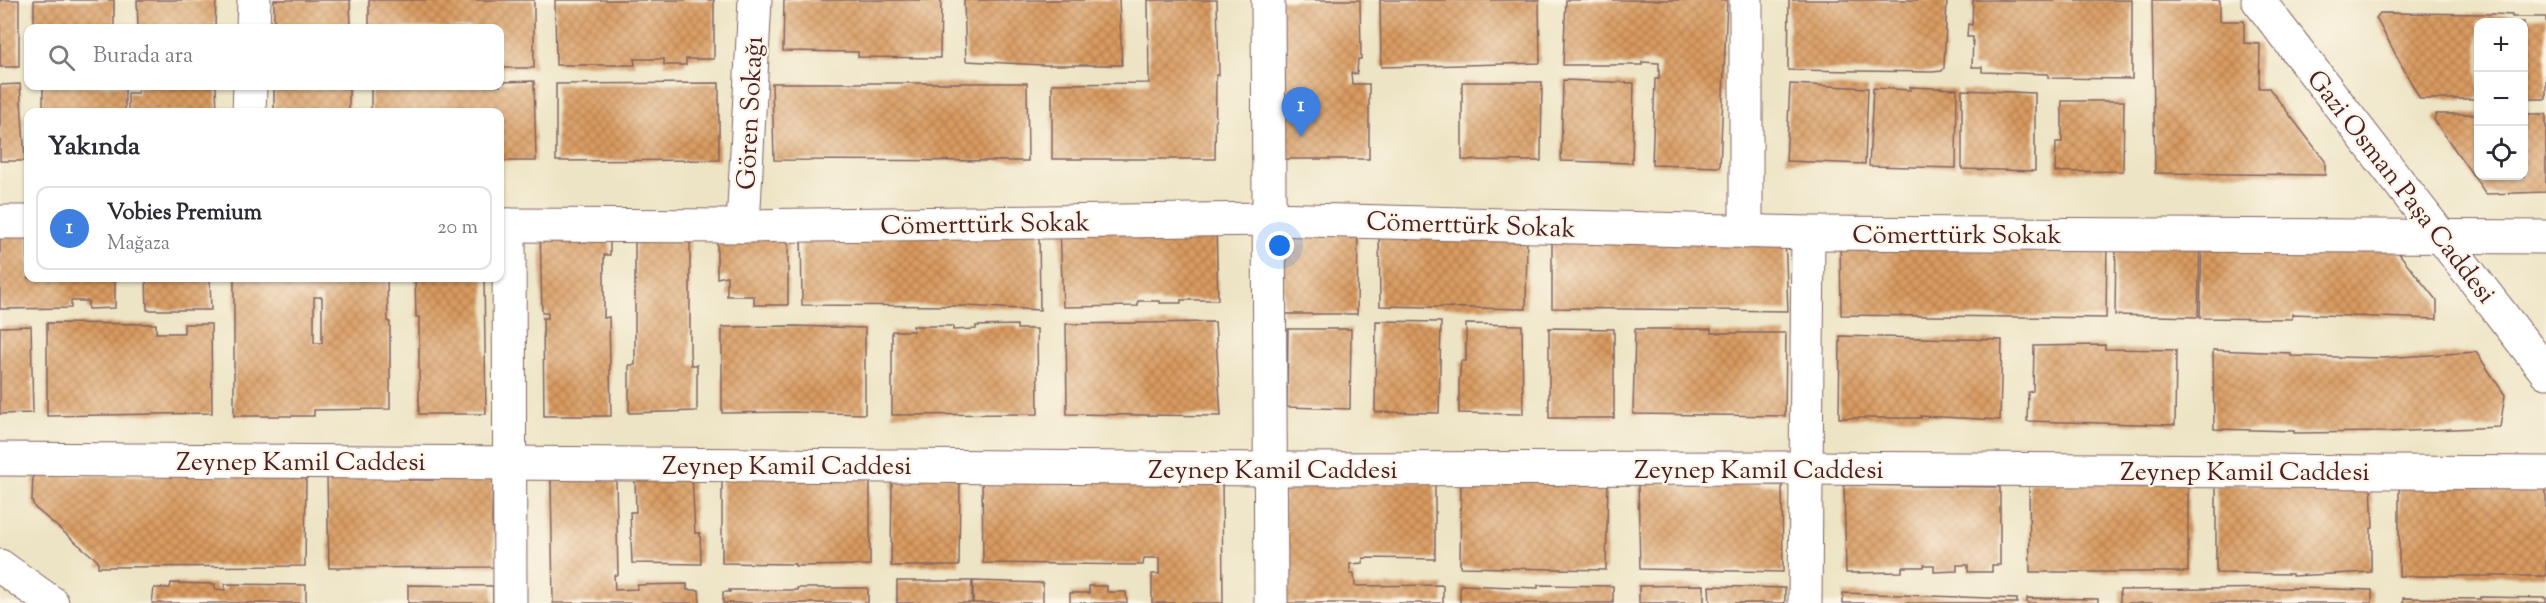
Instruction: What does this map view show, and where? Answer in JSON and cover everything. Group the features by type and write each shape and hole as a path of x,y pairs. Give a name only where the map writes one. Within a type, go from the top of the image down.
{"street":[{"path":"253,24 254,0"},
{"name":"Gören Sokağı","path":"743,226 755,0"},
{"path":"1268,0 1271,603"},
{"path":"1746,0 1746,232"},
{"name":"Gazi Osman Paşa Caddesi","path":"2258,0 2546,372"},
{"path":"249,108 250,90"},
{"name":"Cömerttürk Sokak","path":"504,225 743,226 1269,219 1808,233 2546,237"},
{"path":"0,222 24,222"},
{"path":"504,225 511,463 510,603"},
{"path":"1805,603 1808,233"},
{"name":"Zeynep Kamil Caddesi","path":"0,459 1270,470 1805,468 2546,473"},
{"path":"0,566 41,599"}],"building":[{"path":"0,0 19,0 19,67 0,67"},
{"path":"34,0 114,0 114,24 34,24"},
{"path":"137,0 216,0 215,24 138,24"},
{"path":"274,0 350,0 351,24 274,24"},
{"path":"369,0 534,0 534,68 504,68 504,24 369,24"},
{"path":"555,0 714,0 714,59 686,59 686,65 664,65 664,59 634,59 635,65 556,65"},
{"path":"784,0 941,0 940,58 858,57 858,52 783,51"},
{"path":"964,0 1119,0 1122,65 1044,65 966,61"},
{"path":"1148,0 1217,0 1219,75 1216,75 1215,159 1052,159 1052,84 1149,83"},
{"path":"1281,0 1360,0 1361,59 1358,59 1357,74 1351,73 1352,84 1369,84 1369,159 1283,159"},
{"path":"1380,0 1539,0 1540,63 1381,67"},
{"path":"1566,0 1727,0 1720,167 1652,165 1655,79 1659,79 1659,63 1563,65"},
{"path":"1789,0 1947,0 1944,68 1942,71 1932,72 1788,70"},
{"path":"1973,0 2132,0 2132,79 2048,78 2048,74 1982,72 1982,67 1972,67 1973,37 1967,37 1968,24 1972,25"},
{"path":"2152,0 2220,0 2220,21 2244,21 2244,43 2260,44 2259,88 2269,88 2325,161 2325,175 2155,173"},
{"path":"2380,13 2546,17 2546,99 2528,99 2528,18 2474,18 2474,99 2420,99 2376,18"},
{"path":"1563,80 1634,83 1632,163 1561,161"},
{"path":"534,81 536,161 504,161 504,108 371,108 371,90 504,90 504,82"},
{"path":"1462,82 1542,82 1541,161 1462,160"},
{"path":"719,83 719,160 556,161 556,84"},
{"path":"772,83 1027,83 1028,161 774,160"},
{"path":"20,84 24,161 0,161 0,85"},
{"path":"1790,84 1868,88 1865,164 1786,161"},
{"path":"1910,87 1957,89 1956,168 1869,166 1873,88 1910,90"},
{"path":"43,90 125,90 125,108 43,108"},
{"path":"138,90 216,90 217,108 128,108 128,93 138,93"},
{"path":"274,90 349,90 349,108 274,108"},
{"path":"1962,90 2035,93 2035,171 1962,169"},
{"path":"2062,101 2124,101 2123,171 2055,172 2056,142 2062,142"},
{"path":"2436,114 2474,114 2474,177 2434,120"},
{"path":"2528,114 2546,114 2546,192 2486,194 2476,180 2528,180"},
{"path":"801,226 1039,230 1040,310 966,306 802,305"},
{"path":"1358,226 1357,314 1283,314 1283,227"},
{"path":"1216,227 1218,300 1181,300 1181,303 1138,301 1138,306 1063,307 1060,228"},
{"path":"610,228 610,255 604,255 604,318 609,317 611,416 544,416 543,318 548,318 548,313 542,313 540,229"},
{"path":"788,229 788,305 754,305 754,296 727,296 727,276 717,278 717,230"},
{"path":"635,230 690,230 690,352 691,365 697,365 697,411 629,413 629,365 635,365"},
{"path":"1379,230 1527,233 1526,309 1380,306"},
{"path":"24,232 24,282 115,282 115,308 88,309 88,301 71,301 71,308 0,309 0,233"},
{"path":"1552,232 1785,236 1788,311 1552,308"},
{"path":"1840,237 2107,239 2106,318 1841,315"},
{"path":"2116,239 2200,239 2198,317 2115,315"},
{"path":"2202,240 2393,246 2437,301 2437,319 2292,314 2292,319 2200,318"},
{"path":"146,282 210,282 211,310 147,310"},
{"path":"234,282 387,282 388,322 390,322 390,409 314,410 314,416 234,416","holes":["314,297 322,297 322,343 314,343"]},
{"path":"415,282 484,282 486,414 419,414 419,317 416,317"},
{"path":"1376,321 1441,322 1439,413 1375,412"},
{"path":"1215,322 1221,416 1067,414 1066,324"},
{"path":"47,323 156,324 156,333 184,333 184,324 211,324 212,413 47,416"},
{"path":"1466,324 1522,325 1523,414 1459,413 1461,361 1466,361"},
{"path":"1017,325 1017,329 1037,329 1038,414 892,415 892,331 914,331 913,326 953,326 953,330 976,329 976,326"},
{"path":"31,326 33,413 0,414 0,327"},
{"path":"722,327 865,328 865,414 722,413"},
{"path":"1549,328 1614,329 1614,418 1549,418"},
{"path":"1288,329 1351,329 1350,409 1287,407"},
{"path":"1635,329 1711,329 1711,333 1786,333 1785,416 1633,414"},
{"path":"1840,336 2002,340 2000,420 1921,416 1921,418 1839,418"},
{"path":"2105,345 2105,349 2176,350 2175,425 2027,421 2028,392 2033,391 2034,346"},
{"path":"2213,350 2291,353 2291,356 2383,358 2476,352 2505,395 2500,427 2294,433 2294,431 2214,429"},
{"path":"722,474 870,476 870,565 795,566 795,564 722,563"},
{"path":"33,475 306,476 305,566 98,567 98,561 35,508 32,501"},
{"path":"493,475 492,521 496,567 329,568 327,476 409,476 409,480 433,480 433,476"},
{"path":"692,475 695,533 700,533 701,564 632,563 630,512 636,512 635,478"},
{"path":"892,475 960,476 959,566 891,566"},
{"path":"982,476 1222,478 1223,603 1152,603 1152,574 1159,574 1159,558 1144,558 1143,565 983,563"},
{"path":"616,479 618,575 614,575 615,590 637,589 637,585 687,584 687,590 699,590 700,603 553,603 551,480"},
{"path":"1282,479 1435,482 1435,559 1363,558 1363,563 1350,564 1350,574 1354,574 1355,586 1443,585 1443,603 1286,603"},
{"path":"1461,480 1608,482 1606,570 1460,567"},
{"path":"1638,482 1782,485 1783,572 1640,569"},
{"path":"2029,482 2188,482 2188,572 2030,572"},
{"path":"2216,484 2371,485 2373,528 2371,528 2371,572 2292,576 2292,574 2216,573"},
{"path":"2399,484 2546,486 2546,576 2399,576"},
{"path":"1844,485 2000,487 2000,565 1992,565 1992,572 1968,572 1968,565 1957,565 1957,571 1934,572 1934,565 1924,565 1924,567 1902,567 1902,572 1846,573"},
{"path":"897,581 972,581 972,603 897,603"},
{"path":"973,581 1043,583 1043,603 973,603"},
{"path":"171,583 215,584 215,589 225,590 225,584 306,585 306,603 152,603 154,588 170,588"},
{"path":"408,585 493,586 493,603 408,603"},
{"path":"1460,585 1538,588 1538,585 1613,586 1613,603 1460,603"},
{"path":"1704,585 1704,603 1639,603 1639,586"},
{"path":"1089,586 1107,586 1107,592 1126,592 1127,603 1070,603 1070,593 1089,593"},
{"path":"1709,586 1785,588 1785,603 1710,603"},
{"path":"797,588 868,588 868,603 723,603 723,592 730,592 729,590 797,590"},
{"path":"2294,588 2372,590 2372,603 2120,603 2120,590"},
{"path":"1843,593 2017,599 2017,603 1843,603"},
{"path":"2480,597 2546,598 2546,603 2403,603 2403,598 2480,599"},
{"path":"2027,598 2098,599 2098,603 2027,603"}],"place":[{"name":"Vobies Premium","path":"1301,137"}]}
